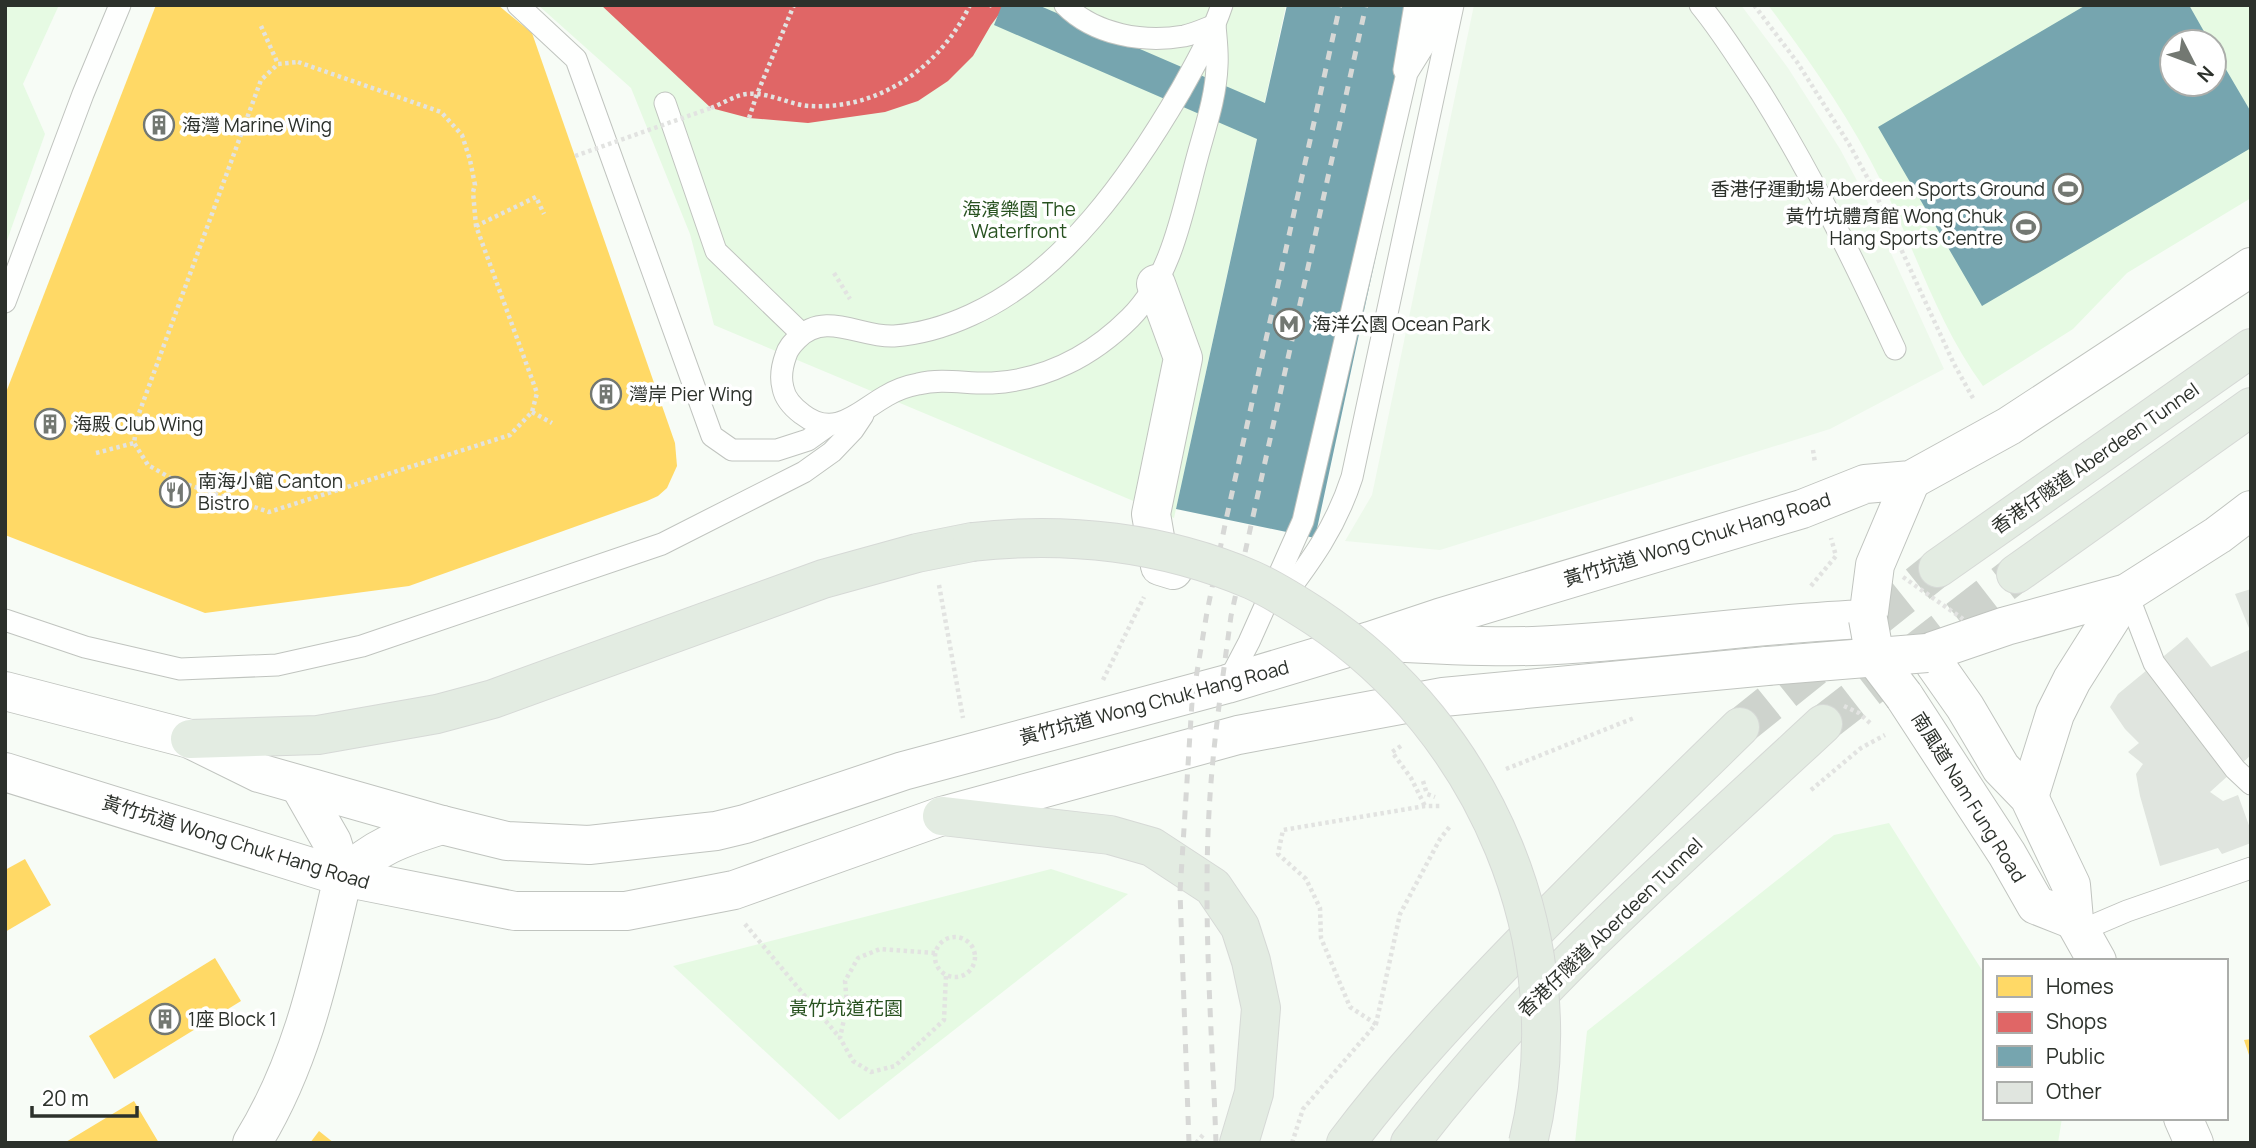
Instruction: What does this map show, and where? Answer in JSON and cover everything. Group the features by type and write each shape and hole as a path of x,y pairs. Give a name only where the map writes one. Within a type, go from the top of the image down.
{"highway":[{"name":"香港仔隧道 Aberdeen Tunnel","path":"1895,588 2251,348"},
{"path":"2016,574 2251,407"},
{"path":"190,739 318,735 437,714 493,699 823,579 917,553 972,542 1031,537 1094,540 1152,549 1211,564 1254,581 1331,627 1362,651 1417,705 1442,736 1481,797 1515,875 1527,914 1539,985 1541,1024 1538,1091 1528,1143"},
{"name":"香港仔隧道 Aberdeen Tunnel","path":"1410,1143 1470,1069 1556,975 1833,715"},
{"path":"1346,1143 1374,1106 1474,994 1582,882 1740,727"},
{"path":"942,816 1110,835 1152,847 1213,887 1240,927 1251,961 1261,1008 1254,1093 1225,1134"}],"main road":[{"name":"黃竹坑道 Wong Chuk Hang Road","path":"8,697 190,739 259,774 507,841 589,845 716,831 745,824 903,771 1227,684 1370,641 1802,509 1865,484 1911,480 2009,426 2251,267"},
{"path":"1156,284 1184,358 1151,514 1160,566 1269,599"},
{"path":"1911,480 1875,565 1895,588 1933,661 1965,707 2001,768 2029,797 2071,885 2084,937"},
{"name":"黃竹坑道 Wong Chuk Hang Road","path":"5,772 343,877 515,911 626,911 734,890 942,816 1238,735 1443,697 1875,658 1933,661 1973,627 2127,593 2218,535 2251,510"},
{"path":"1370,641 1446,646 1534,646 1818,604 1895,588"},
{"path":"1875,658 1895,588"},
{"path":"2029,797 2054,714 2072,680 2127,593"},
{"name":"南風道 Nam Fung Road","path":"1875,658 1904,696 2007,854 2036,905 2084,937"},
{"path":"252,1143 279,1094 299,1047 318,984 343,877 332,842 300,786"},
{"path":"343,877 365,857 399,839 442,825"},
{"path":"2184,1120 2194,1143"}],"lane":[{"path":"5,302 83,94 120,5"},
{"path":"518,5 576,58 712,436 732,450 777,450 808,440 829,425 849,421 885,396 906,386 928,381 991,383 1030,377 1068,364 1102,343 1132,316 1156,284 1173,247 1212,103 1217,66 1218,15"},
{"path":"1065,5 1096,26 1125,36 1155,39 1186,36 1218,15"},
{"path":"1397,117 1415,5"},
{"path":"1227,684 1249,642 1303,521 1407,73 1425,44 1435,5"},
{"path":"1249,642 1320,549 1343,503 1354,463 1453,5"},
{"path":"1700,5 1722,32 1786,134 1844,240 1895,349"},
{"path":"829,425 809,420 793,407 783,389 781,368 788,349 802,334 821,325 842,326 874,335 890,336 941,327 975,313 1037,274 1063,250 1145,148 1194,67 1218,15"},
{"path":"665,103 716,251 802,334"},
{"path":"5,620 85,647 180,669 277,665 362,646 662,544 804,472 832,452 853,430 866,410"},
{"path":"2127,593 2154,663 2235,769 2251,784"},
{"path":"2084,937 2127,911 2251,868"}],"path":[{"path":"749,118 794,5"},
{"path":"575,156 743,95 757,94 810,106 845,103 879,94 911,78 938,54 960,27 970,5"},
{"path":"1754,5 1797,62 1855,154 1954,364 1974,400"},
{"path":"261,26 278,64"},
{"path":"298,62 441,112 462,135 470,160 475,185 473,192 476,226 537,393 532,412 510,435 269,512 174,480 148,465 134,443 138,416 261,80 278,64 298,62"},
{"path":"476,226 536,197 544,214"},
{"path":"532,412 552,423"},
{"path":"96,453 134,443"},
{"path":"1818,604 1836,556 1830,534"},
{"path":"1100,686 1160,566"},
{"path":"1895,588 1973,627"},
{"path":"940,591 963,720"},
{"path":"1499,775 1508,767 1646,713"},
{"path":"1833,715 1859,713 1870,723"},
{"path":"1861,748 1885,735"},
{"path":"1408,755 1401,746 1391,752 1411,778 1425,806"},
{"path":"1376,1024 1350,1007 1321,938 1320,908 1306,879 1278,854 1283,830 1425,806 1452,807"},
{"path":"1292,1143 1303,1109 1376,1024 1400,914 1440,839 1456,818"},
{"path":"745,925 840,1038 853,1061 871,1072 895,1066 944,1020 946,975"},
{"path":"954,936 967,940 972,945 976,958 970,971 959,977 946,975 937,966 935,953 942,942 954,936"},
{"path":"840,1038 847,1005 845,981 858,958 880,949 935,953"},
{"path":"1196,1143 1225,1134"}],"shaded area":[{"path":"1474,5 1741,5 1788,68 1840,149 1862,190 1944,369 1830,429 1440,550 1345,541 1372,495"}],"green space":[{"path":"5,5 59,5 23,84 45,134 5,246"},
{"name":"海濱樂園 The Waterfront","path":"538,5 1286,5 1174,518 714,325 690,234 631,88"},
{"name":"香港仔運動場 Aberdeen Sports Ground","path":"1768,5 2251,5 2251,198 2127,273 2073,329 1983,386 1953,338 1869,158 1829,90"},
{"path":"1889,823 1983,972 1983,1120 2062,1120 2058,1143 1575,1143 1587,1031 1834,835"},
{"name":"黃竹坑道花園","path":"1051,869 1128,894 839,1120 673,966"}],"building: Homes":[{"path":"156,5 498,5 532,33 675,443 677,466 667,488 647,501 409,586 205,613 5,535 5,395"},
{"path":"25,859 51,905 5,932 5,870"},
{"name":"1座 Block 1","path":"215,958 241,1001 114,1079 89,1036"},
{"path":"2251,1039 2251,1058 2250,1058 2244,1040"},
{"path":"134,1101 159,1143 64,1143 71,1139"},
{"path":"319,1131 334,1143 310,1143"}],"building: Shops":[{"path":"601,5 1006,5 973,56 948,81 918,101 885,112 808,123 749,118 711,108"}],"building: Public":[{"name":"海洋公園 Ocean Park","path":"1002,5 1038,5 1265,103 1287,5 1430,5 1315,538 1176,509 1257,139 994,25"},
{"name":"黃竹坑體育館 Wong Chuk Hang Sports Centre","path":"2086,5 2189,5 2202,28 2158,28 2158,98 2228,98 2228,73 2251,112 2251,148 1982,306 1878,127"}],"building: Other":[{"path":"2251,589 2251,633 2235,594"},
{"path":"2187,637 2211,667 2251,649 2251,755 2210,792 2223,801 2238,795 2251,831 2251,843 2222,854 2218,848 2160,866 2136,774 2143,764 2128,752 2139,743 2125,729 2110,707 2118,694"}],"tunnel":[{"path":"1740,727 1938,568"},
{"path":"1823,724 2016,574"}],"railway":[{"path":"1189,1143 1180,892 1192,702 1226,520 1340,5"},
{"path":"1216,1143 1207,883 1210,796 1222,684 1231,616 1366,5"}],"place":[{"name":"海灣 Marine Wing","path":"159,125"},
{"name":"香港仔運動場 Aberdeen Sports Ground","path":"2068,189"},
{"name":"黃竹坑體育館 Wong Chuk Hang Sports Centre","path":"2026,227"},
{"name":"海洋公園 Ocean Park","path":"1289,324"},
{"name":"灣岸 Pier Wing","path":"606,394"},
{"name":"海殿 Club Wing","path":"50,424"},
{"name":"南海小館 Canton Bistro","path":"175,492"},
{"name":"1座 Block 1","path":"165,1019"}]}
